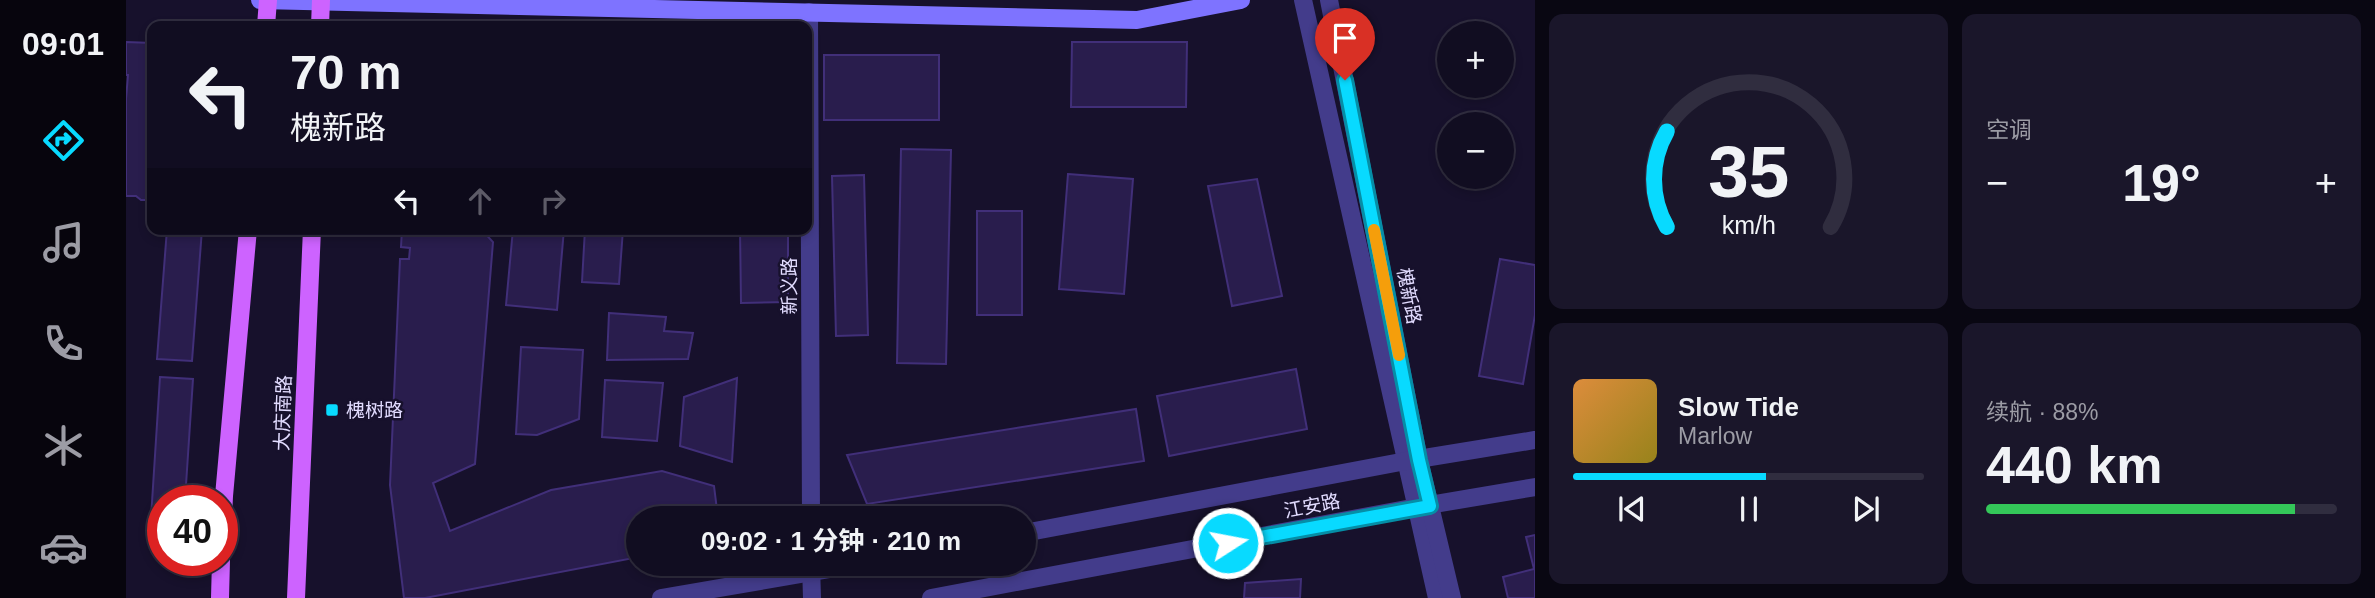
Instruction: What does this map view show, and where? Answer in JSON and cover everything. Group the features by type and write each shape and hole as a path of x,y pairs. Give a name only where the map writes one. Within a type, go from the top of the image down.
{"main road":[{"path":"260,0 1138,20 1241,0"},
{"path":"266,21 268,0"},
{"path":"320,21 321,1"},
{"path":"225,485 247,235"},
{"name":"大庆南路","path":"296,598 312,235"},
{"path":"220,598 221,576"}],"street":[{"name":"槐新路","path":"1303,0 1413,461 1437,598"},
{"name":"槐新路","path":"1329,0 1413,461"},
{"name":"新义路","path":"809,12 809,21"},
{"name":"新义路","path":"810,235 811,506"},
{"name":"江安路","path":"1036,531 1535,440"},
{"name":"江安路","path":"931,598 1535,487"},
{"name":"槐新路","path":"1423,507 1452,598"},
{"path":"661,598 771,576"},
{"path":"811,576 812,598"}],"building":[{"path":"126,42 147,43 147,200 126,196"},
{"path":"1072,42 1187,42 1186,107 1071,107"},
{"path":"824,55 939,55 939,120 824,120"},
{"path":"901,149 951,150 946,364 897,363"},
{"path":"1068,174 1133,179 1124,294 1059,289"},
{"path":"864,175 868,335 836,336 832,176"},
{"path":"1257,179 1282,296 1232,306 1208,186"},
{"path":"977,211 1022,211 1022,315 977,315"},
{"path":"167,235 202,235 192,361 157,359"},
{"path":"402,235 487,235 493,242 475,464 433,483 450,531 551,490 662,471 714,486 716,506 626,506 626,559 425,598 404,598 390,485 400,259 409,259 410,248 401,247"},
{"path":"512,235 563,235 557,310 506,305"},
{"path":"585,235 623,235 619,284 582,282"},
{"path":"740,235 788,235 788,302 741,303"},
{"path":"1500,259 1535,265 1535,315 1523,384 1479,376"},
{"path":"609,313 666,317 664,331 693,333 688,359 607,360"},
{"path":"521,347 583,350 579,419 537,435 516,434"},
{"path":"1296,369 1307,429 1169,456 1157,396"},
{"path":"160,377 193,379 186,485 153,485"},
{"path":"737,378 732,462 680,446 684,397"},
{"path":"605,380 663,383 657,441 602,437"},
{"path":"1136,409 1144,461 867,504 847,455"},
{"path":"1535,535 1535,598 1508,598 1503,577 1534,569 1526,537"},
{"path":"1301,579 1300,598 1244,598 1245,583"}],"slow traffic":[{"path":"1374,230 1399,355"}],"place":[{"name":"槐树路","path":"332,410"}],"route":[{"path":"1228,543 1430,506 1345,80"}]}
